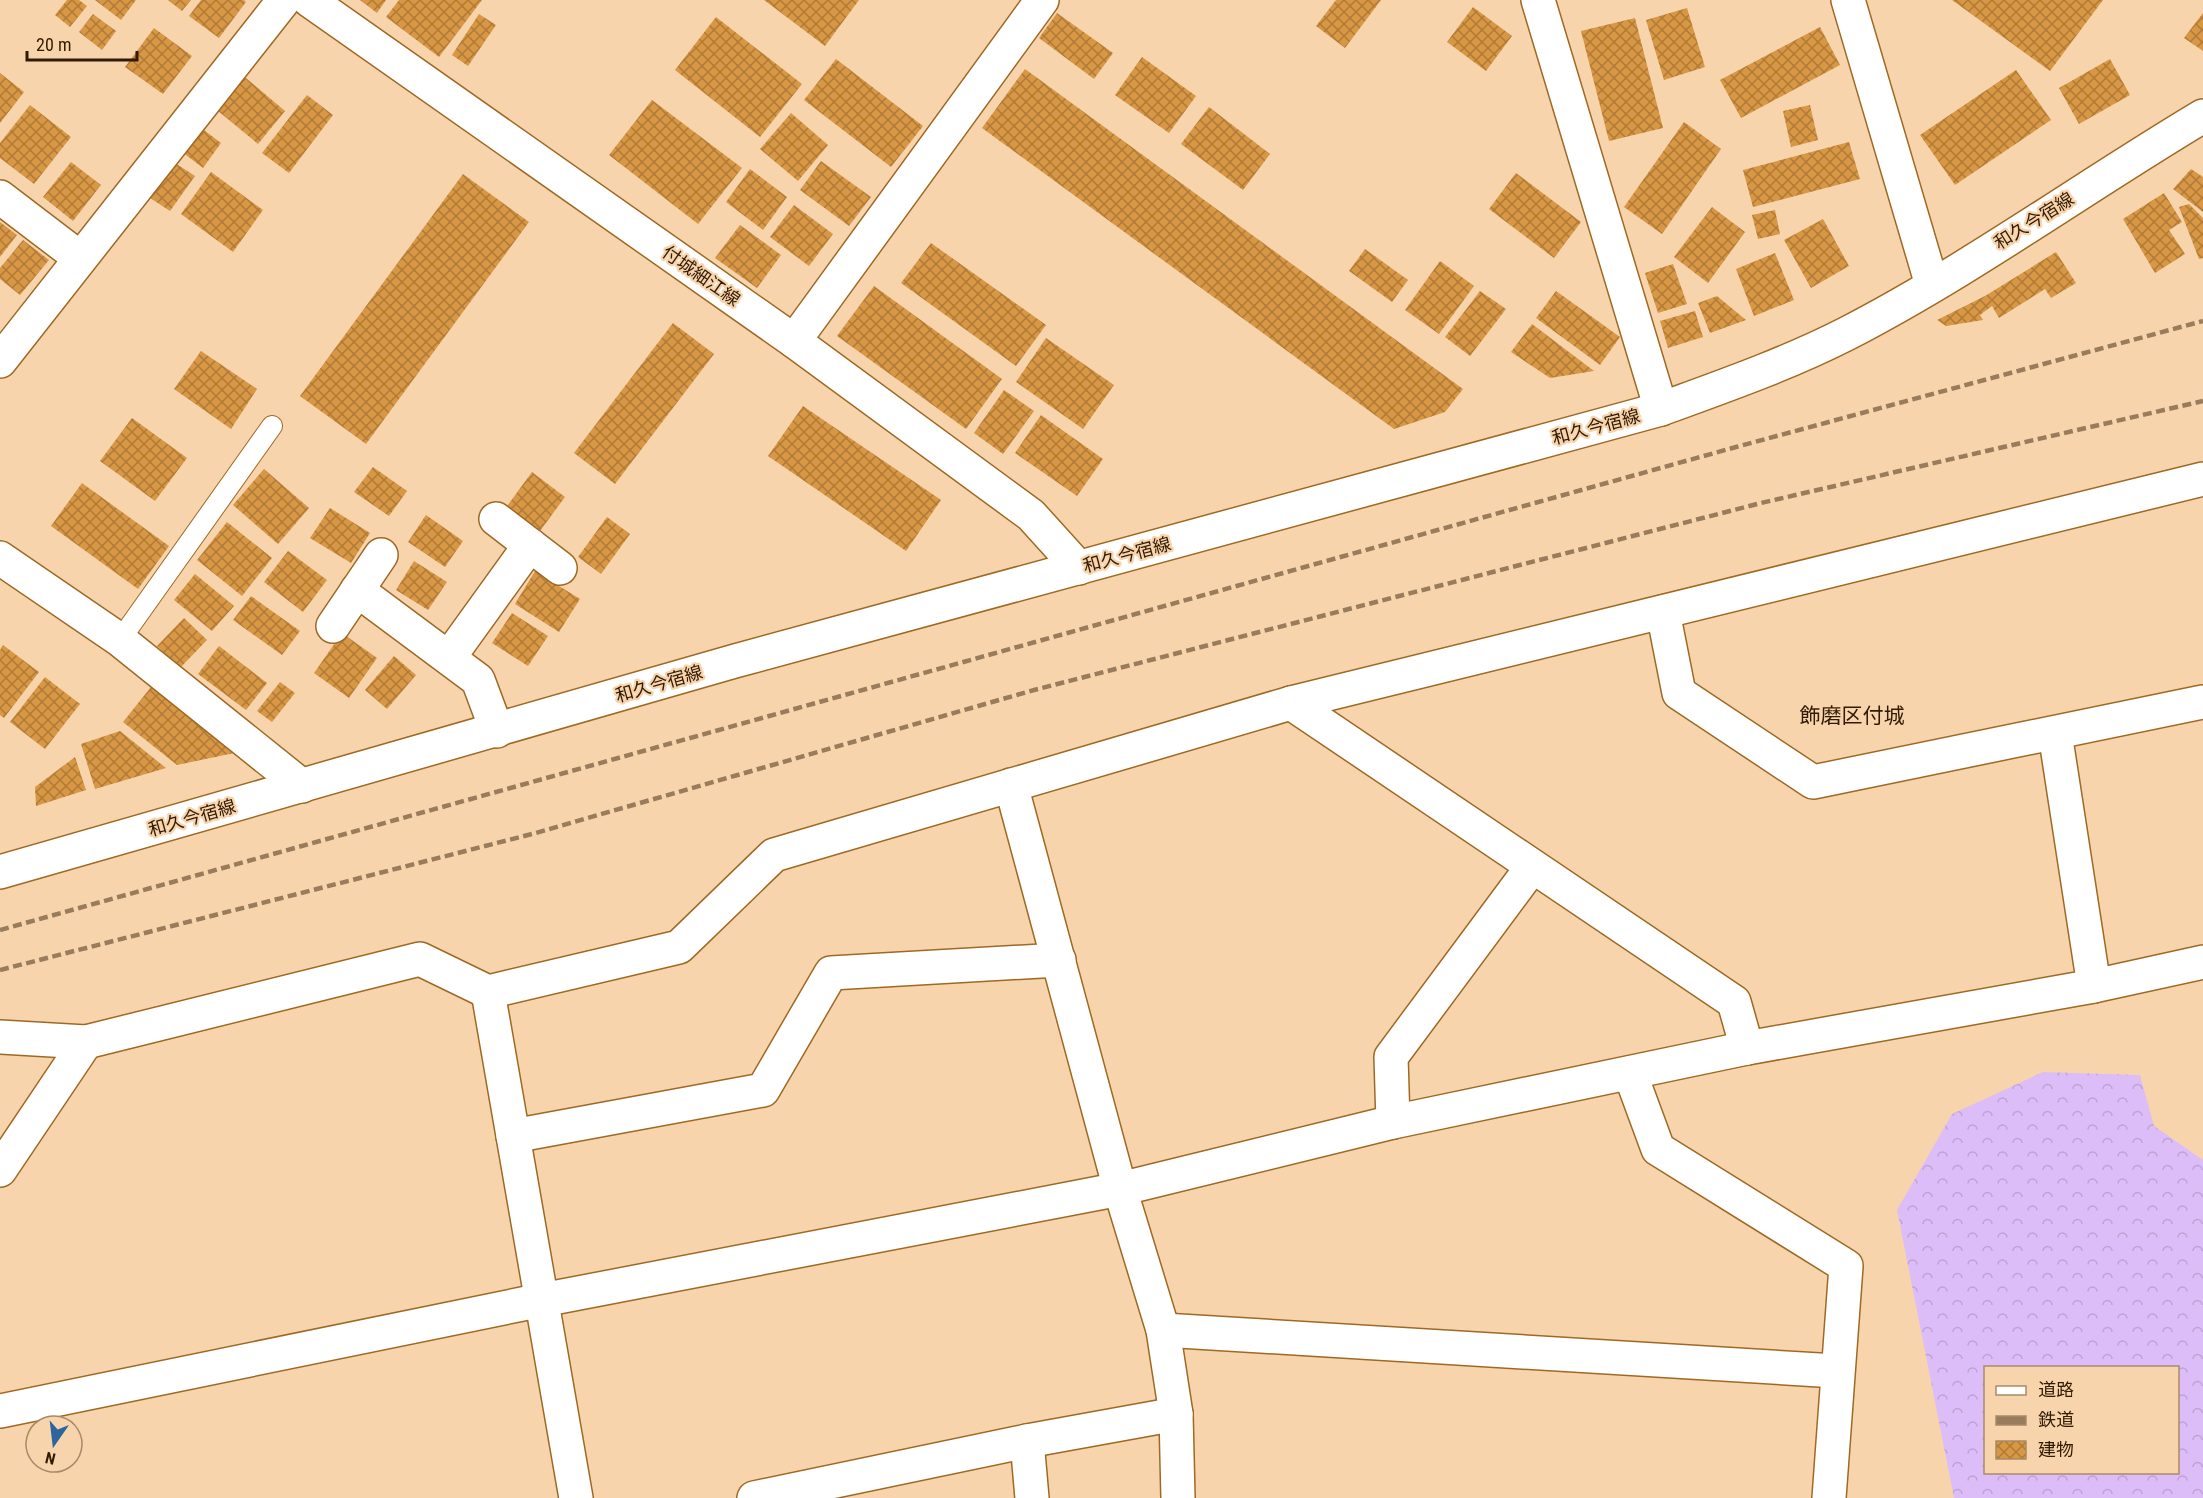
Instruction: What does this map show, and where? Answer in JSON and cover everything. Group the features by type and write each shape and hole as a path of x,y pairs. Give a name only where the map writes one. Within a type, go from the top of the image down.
{"street":[{"path":"0,361 284,0"},
{"name":"付城細江線","path":"309,0 794,341 1031,515 1079,568"},
{"path":"794,341 1042,0"},
{"path":"1539,0 1661,409"},
{"path":"1848,0 1932,285"},
{"name":"和久今宿線","path":"0,872 735,662 1661,409 1794,359 1847,333 1932,285 2203,116"},
{"path":"0,197 80,258"},
{"path":"0,1037 86,1042 420,959 488,992 679,947 774,855 1291,703 2203,479"},
{"path":"496,519 560,568"},
{"path":"450,656 530,545"},
{"path":"333,626 381,555"},
{"path":"0,558 120,640 302,786"},
{"path":"357,590 450,656 478,680 497,731"},
{"path":"1663,612 1679,693 1813,782 2203,702"},
{"path":"1291,703 1734,1002 1747,1048"},
{"path":"2055,734 2094,986"},
{"path":"1011,785 1120,1189 1163,1330 1176,1414 1178,1498"},
{"path":"1393,1122 1391,1057 1532,867"},
{"path":"513,1136 763,1090 831,973 1059,960"},
{"path":"0,1411 542,1299 1120,1189 1393,1122 1747,1048 2094,986 2203,962"},
{"path":"488,992 576,1498"},
{"path":"0,1170 86,1042"},
{"path":"1630,1073 1658,1149 1846,1266 1836,1371 1829,1498"},
{"path":"1163,1330 1836,1371"},
{"path":"754,1498 812,1492 1027,1441 1176,1414"},
{"path":"1027,1441 1032,1498"}],"lane":[{"path":"120,640 272,426"}],"green space":[{"path":"2043,1072 2140,1075 2154,1126 2203,1160 2203,1498 1954,1498 1897,1210 1952,1114"}],"building":[{"path":"67,0 79,0 87,6 70,27 55,15"},
{"path":"95,0 136,0 121,20"},
{"path":"168,0 191,0 182,11"},
{"path":"201,0 244,0 246,2 219,38 189,16"},
{"path":"360,0 386,0 377,13"},
{"path":"399,0 482,0 439,57 386,17"},
{"path":"764,0 859,0 825,46"},
{"path":"1336,0 1381,0 1345,48 1316,26"},
{"path":"1952,0 2103,0 2050,71"},
{"path":"1473,7 1512,36 1486,71 1447,42"},
{"path":"1687,8 1705,67 1664,80 1646,20"},
{"path":"1057,13 1113,53 1094,79 1039,38"},
{"path":"2203,13 2203,51 2184,38"},
{"path":"93,14 116,31 102,50 79,32"},
{"path":"479,14 496,25 468,66 452,55"},
{"path":"716,17 802,84 760,137 675,70"},
{"path":"1635,18 1663,128 1609,141 1581,31"},
{"path":"1820,27 1840,65 1741,118 1720,80"},
{"path":"154,28 192,56 163,94 125,67"},
{"path":"1142,57 1196,96 1169,133 1115,95"},
{"path":"836,59 923,126 891,167 804,100"},
{"path":"2110,59 2130,95 2079,124 2059,88"},
{"path":"1025,69 1463,389 1445,412 1394,429 982,128"},
{"path":"2016,70 2051,120 1955,185 1920,135"},
{"path":"0,73 24,92 0,123"},
{"path":"240,73 285,111 258,144 212,106"},
{"path":"307,95 333,115 289,173 262,153"},
{"path":"652,100 742,168 698,224 609,155"},
{"path":"30,105 71,137 34,184 0,158 0,143"},
{"path":"1810,105 1818,140 1791,147 1783,111"},
{"path":"1209,107 1270,154 1243,190 1181,144"},
{"path":"791,113 828,145 798,181 760,149"},
{"path":"1684,122 1721,149 1662,234 1624,207"},
{"path":"200,127 221,143 203,168 182,152"},
{"path":"1849,142 1860,179 1753,207 1743,170"},
{"path":"172,161 195,176 170,211 147,196"},
{"path":"821,161 871,197 849,226 800,190"},
{"path":"71,162 101,185 73,221 43,197"},
{"path":"750,169 787,197 763,230 726,202"},
{"path":"2191,169 2203,177 2203,212 2173,189"},
{"path":"211,172 263,210 233,252 181,214"},
{"path":"1516,173 1581,222 1554,258 1489,209"},
{"path":"463,174 529,222 366,444 300,396"},
{"path":"2164,193 2182,222 2169,230 2185,254 2155,273 2123,219"},
{"path":"2189,204 2203,218 2203,258 2199,259 2179,207"},
{"path":"794,205 833,234 809,266 770,237"},
{"path":"1712,207 1745,232 1708,283 1674,257"},
{"path":"1775,210 1780,234 1758,239 1752,215"},
{"path":"1823,219 1849,266 1811,288 1784,240"},
{"path":"0,222 17,235 0,257"},
{"path":"740,225 781,255 757,288 715,258"},
{"path":"23,240 49,260 20,295 0,279 0,268"},
{"path":"931,243 1046,325 1016,366 901,283"},
{"path":"1365,249 1408,280 1392,302 1349,271"},
{"path":"2056,252 2076,283 2051,298 2045,289 1999,318 1992,306 1980,315 1983,320 1946,326 1937,320 1985,296"},
{"path":"1775,253 1794,300 1754,316 1736,269"},
{"path":"1440,261 1474,286 1439,334 1405,310"},
{"path":"1673,264 1687,304 1658,313 1645,273"},
{"path":"874,286 1002,379 966,429 837,336"},
{"path":"1480,291 1506,309 1470,356 1445,337"},
{"path":"1556,291 1620,337 1600,365 1536,318"},
{"path":"1717,296 1746,320 1710,333 1698,303"},
{"path":"1695,311 1703,337 1668,348 1660,321"},
{"path":"673,323 714,354 615,484 574,453"},
{"path":"1532,324 1594,371 1550,378 1511,352"},
{"path":"1046,338 1114,385 1083,429 1016,382"},
{"path":"201,351 257,389 231,429 174,389"},
{"path":"1004,390 1034,411 1003,454 974,433"},
{"path":"803,406 941,500 906,551 768,456"},
{"path":"1041,415 1103,459 1077,496 1015,453"},
{"path":"132,418 187,458 155,501 100,461"},
{"path":"373,467 407,491 389,516 354,492"},
{"path":"264,469 309,508 278,544 233,505"},
{"path":"532,472 565,497 540,531 507,506"},
{"path":"82,483 169,546 138,589 51,526"},
{"path":"330,508 370,533 351,563 310,538"},
{"path":"426,515 463,541 445,567 408,542"},
{"path":"607,517 630,534 601,574 578,557"},
{"path":"227,522 272,558 242,596 197,560"},
{"path":"288,551 327,580 303,612 264,582"},
{"path":"414,561 447,582 428,610 396,590"},
{"path":"535,571 580,599 559,632 515,604"},
{"path":"195,574 234,606 212,631 174,600"},
{"path":"251,596 300,631 282,655 233,620"},
{"path":"512,613 548,636 528,666 492,643"},
{"path":"184,618 207,640 180,668 157,646"},
{"path":"342,633 377,658 349,698 314,673"},
{"path":"3,645 39,672 4,718 0,715 0,650"},
{"path":"219,646 267,683 246,710 198,674"},
{"path":"394,656 416,675 387,709 365,690"},
{"path":"45,677 80,704 45,749 10,722"},
{"path":"280,682 295,693 272,722 257,711"},
{"path":"151,687 239,752 177,765 123,722"},
{"path":"120,731 166,768 95,789 81,744"},
{"path":"75,757 86,790 36,806 35,787"}],"railway":[{"path":"0,930 1736,447 2203,321"},
{"path":"0,970 532,834 1034,690 1761,503 2203,401"}],"district":[{"name":"飾磨区付城","path":"1852,716"}]}
